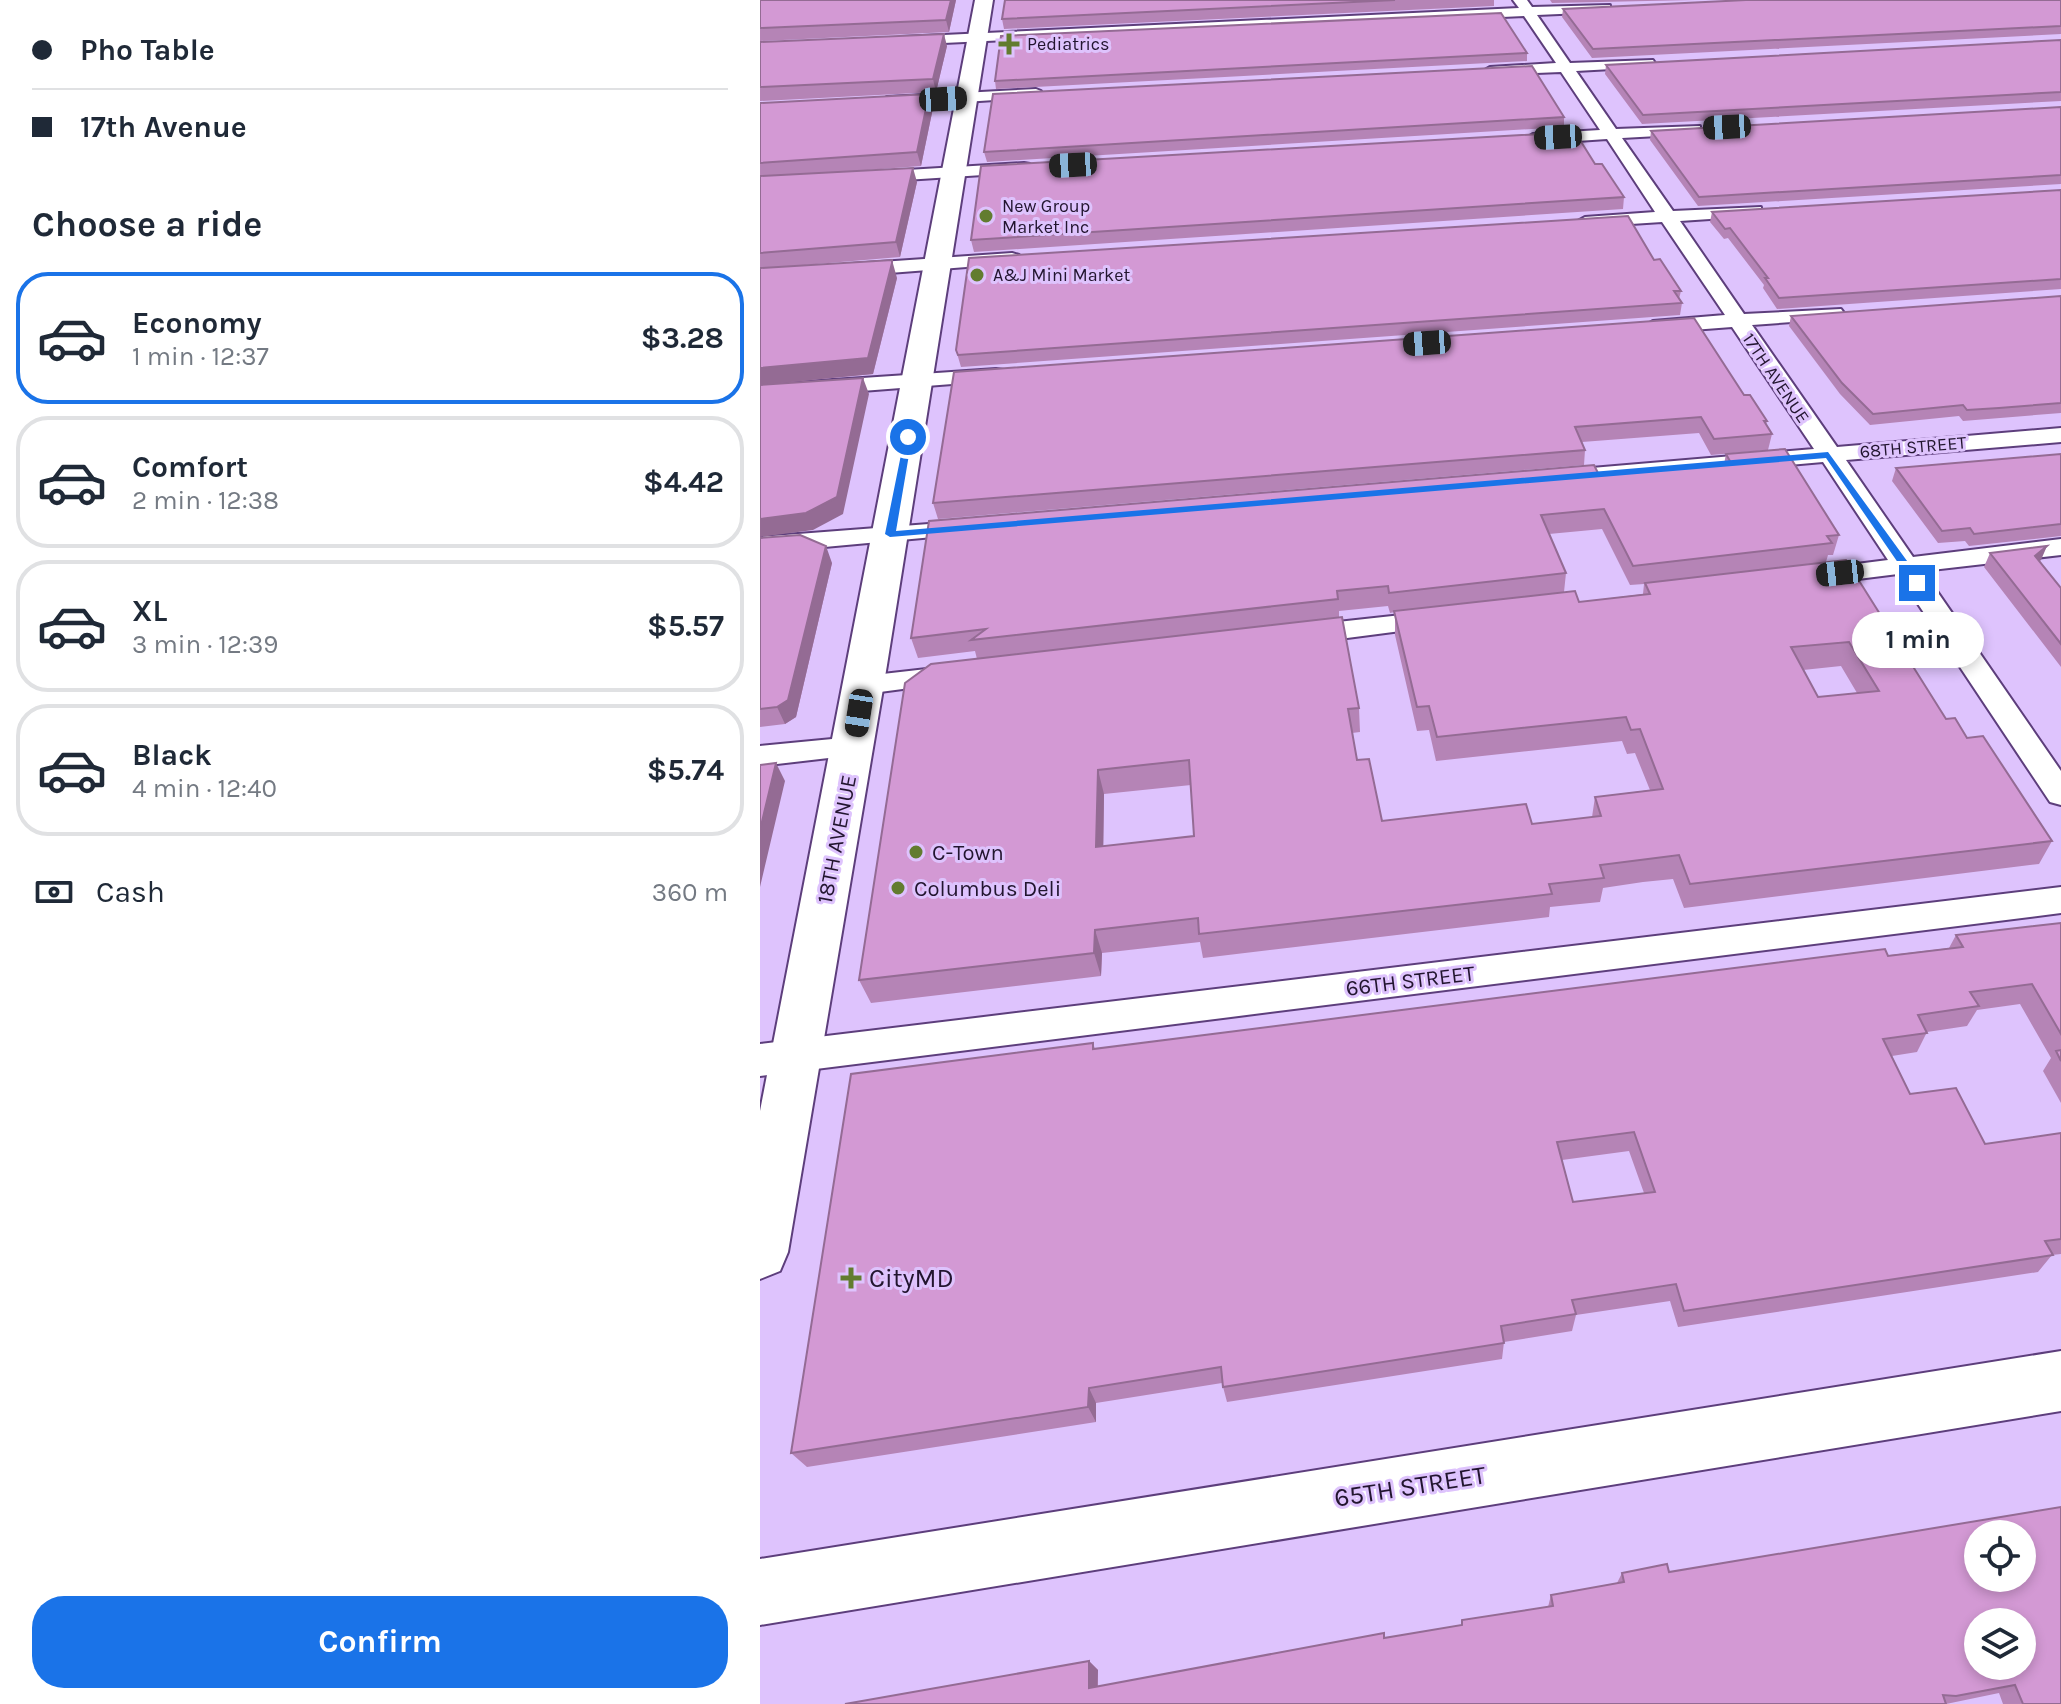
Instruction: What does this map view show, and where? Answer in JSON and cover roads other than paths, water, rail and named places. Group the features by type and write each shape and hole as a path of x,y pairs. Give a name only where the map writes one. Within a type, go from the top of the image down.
{"street":[{"name":"18TH AVENUE","path":"760,1252 778,1058 853,747 984,0"},
{"path":"880,42 1523,6 1626,7"},
{"name":"17TH AVENUE","path":"1523,6 2061,794"},
{"path":"1467,72 1665,62"},
{"path":"866,103 1056,93"},
{"path":"1511,140 1715,128"},
{"path":"851,178 1044,167"},
{"path":"1565,223 1774,210"},
{"path":"834,271 1032,258"},
{"path":"1633,328 1862,311"},
{"path":"760,392 1015,374"},
{"name":"68TH STREET","path":"1534,480 2061,435"},
{"path":"760,545 994,525"},
{"path":"1777,581 2061,547"},
{"path":"1273,638 1462,617"},
{"path":"865,685 973,672"},
{"path":"760,756 853,747"},
{"name":"66TH STREET","path":"778,1058 2061,900"},
{"name":"65TH STREET","path":"760,1592 2061,1381"}],"place":[{"name":"Pediatrics","path":"1009,44"},
{"name":"New Group Market Inc","path":"986,216"},
{"name":"A&J Mini Market","path":"977,275"},
{"name":"C-Town","path":"916,852"},
{"name":"Columbus Deli","path":"898,888"},
{"name":"CityMD","path":"851,1278"}]}
